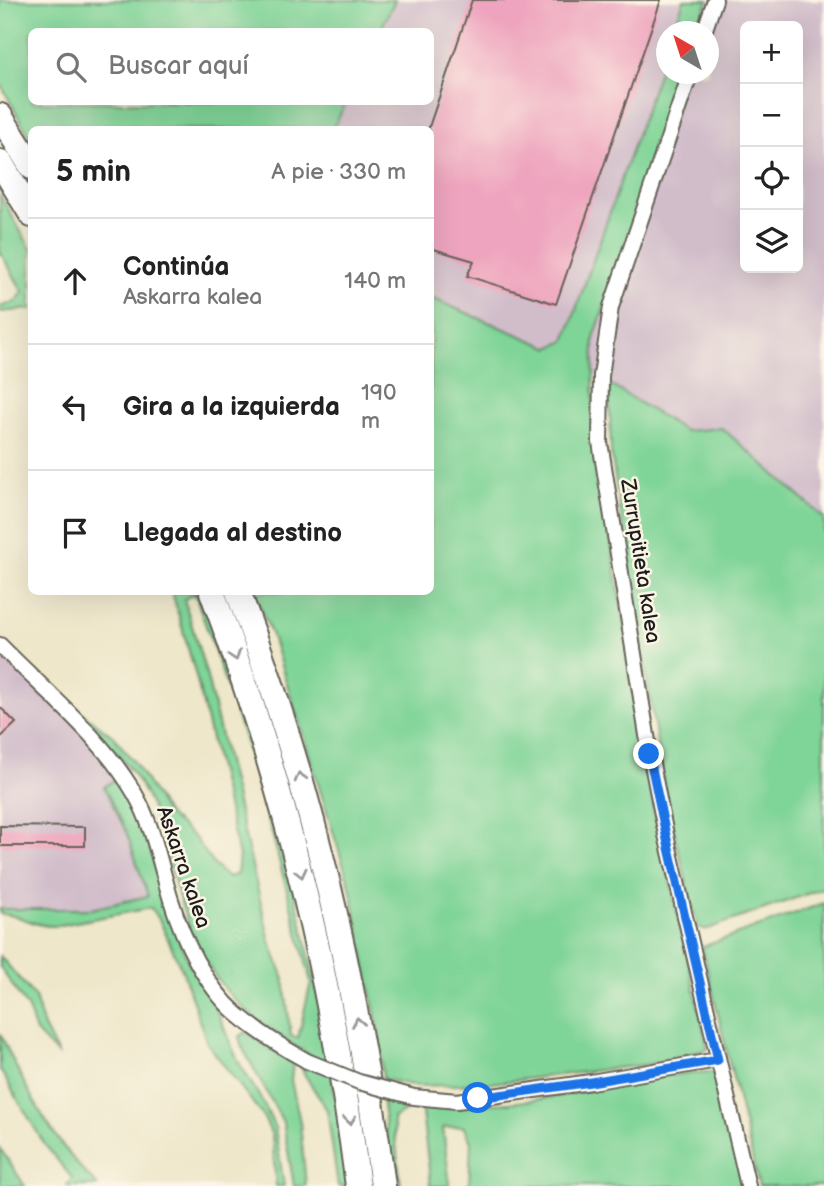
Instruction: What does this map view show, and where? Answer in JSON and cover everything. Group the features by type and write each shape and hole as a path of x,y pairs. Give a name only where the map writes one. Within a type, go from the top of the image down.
{"highway":[{"path":"0,116 28,161"},
{"path":"0,162 28,208"},
{"path":"213,595 258,721 293,842 323,970 345,1083 358,1186"},
{"path":"239,595 282,718 319,847 348,967 372,1099 383,1186"}],"street":[{"path":"708,21 715,0"},
{"name":"Zurrupitieta kalea","path":"687,84 611,307 601,376 600,442 649,754 668,848 748,1186"},
{"name":"Askarra kalea","path":"0,645 113,761 136,795 149,824 176,914 195,958 234,1012 270,1040 307,1061 359,1082 414,1097 457,1101 718,1060"}],"shaded area":[{"path":"395,0 824,0 824,518 722,428 685,431 550,348 434,299 434,126 335,126 345,105 434,105 434,28 381,28"},
{"path":"0,637 107,739 130,769 104,787 126,831 148,896 91,909 0,909"}],"green space":[{"path":"0,0 395,0 381,28 28,28 28,105 345,105 334,126 28,126 28,134 0,83"},
{"path":"684,0 708,0 701,21 677,21"},
{"path":"656,80 656,84 680,84 594,338 593,428 654,810 708,1049 650,1064 484,1084 417,1086 383,1079 379,1034 350,886 271,633 255,595 434,595 434,299 550,348 565,341"},
{"path":"0,195 28,244 28,309 0,312 0,307 15,302 23,292 0,252"},
{"path":"609,384 685,431 722,428 824,518 824,888 705,930 698,927 667,805 611,452"},
{"path":"173,595 193,595 184,599 206,673 270,941 284,979 291,1036 298,1038 311,982 240,725 195,595 201,595 219,640 267,787 316,987 349,1186 338,1186 327,1110 303,1072 302,1068 306,1070 313,1057 255,1018 219,982 191,933 157,822 141,786 107,741 65,700 114,737 136,764 166,813 195,838 215,866 228,878 237,874 239,856 196,676"},
{"path":"114,780 122,786 144,828 165,904 188,961 213,1002 238,1061 275,1128 284,1186 276,1186 272,1135 263,1116 207,1043 183,972 159,919 151,908 55,926 40,925 0,914 0,909 91,909 148,896 126,831 104,787"},
{"path":"824,903 824,1186 759,1186 702,947"},
{"path":"0,956 35,997 44,1027 59,1056 36,1032 28,1009 0,967"},
{"path":"246,1032 293,1063 291,1080 300,1122 306,1186 294,1186 283,1122 242,1047 239,1037"},
{"path":"0,1033 54,1134 98,1186 67,1186 72,1178 45,1145 0,1070"},
{"path":"711,1072 718,1078 743,1186 469,1186 471,1142 463,1126 443,1128 450,1186 431,1186 421,1105 520,1102 644,1079"},
{"path":"382,1097 409,1103 405,1111 393,1118 401,1186 393,1186"},
{"path":"0,1148 25,1186 0,1186"}],"building":[{"path":"472,0 661,0 556,304 467,276 474,261 434,249 434,126 429,126"},
{"path":"0,707 16,723 0,738"},
{"path":"0,826 85,827 85,846 0,846"}],"route":[{"path":"478,1098 718,1060 649,754"}]}
